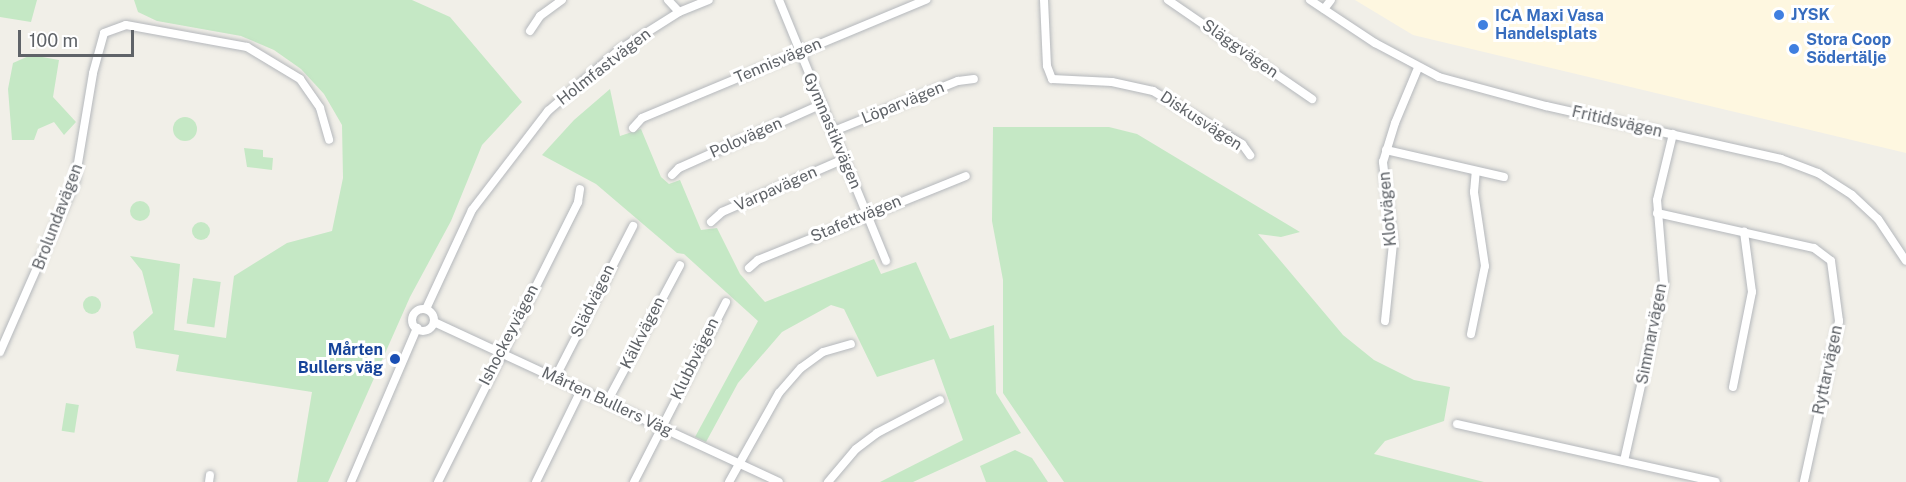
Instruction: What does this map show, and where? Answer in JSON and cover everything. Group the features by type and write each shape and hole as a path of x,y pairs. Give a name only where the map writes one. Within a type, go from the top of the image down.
{"street":[{"path":"530,31 540,16 561,0"},
{"path":"668,0 679,12"},
{"name":"Holmfastvägen","path":"417,328 413,315 426,309 472,210 518,146 577,84 679,12 710,0"},
{"name":"Gymnastikvägen","path":"779,0 886,261"},
{"name":"Tennisvägen","path":"633,128 642,118 798,51 926,0"},
{"name":"Diskusvägen","path":"1044,0 1047,66 1052,79 1112,81 1153,91 1242,144 1250,155"},
{"name":"Släggvägen","path":"1168,0 1312,99"},
{"name":"Fritidsvägen","path":"1310,0 1418,68 1534,102 1781,159 1818,173 1852,195 1878,219 1906,261"},
{"path":"1324,9 1331,0"},
{"name":"Brolundavägen","path":"0,352 75,181 100,40 112,28 126,25 247,47 300,80 320,108 328,140"},
{"name":"Klotvägen","path":"1385,321 1392,244 1384,182 1386,150 1418,68"},
{"name":"Löparvägen","path":"834,131 958,81 974,78"},
{"name":"Polovägen","path":"672,175 679,168 822,104"},
{"name":"Simmarvägen","path":"1624,461 1664,283 1657,213 1672,134"},
{"path":"1386,150 1504,177"},
{"name":"Varpavägen","path":"711,222 722,212 844,159"},
{"path":"1471,334 1485,266 1474,192 1476,171"},
{"name":"Stafettvägen","path":"749,268 758,260 966,176"},
{"name":"Ishockeyvägen","path":"438,482 499,352 578,202 580,189"},
{"name":"Ryttarvägen","path":"1657,213 1814,248 1831,261 1839,321 1804,482"},
{"name":"Slädvägen","path":"555,378 633,226"},
{"path":"1733,387 1752,292 1744,232"},
{"name":"Kälkvägen","path":"607,402 680,265"},
{"name":"Klubbvägen","path":"634,482 726,302"},
{"path":"351,482 417,328 427,330 434,322 426,309"},
{"name":"Mårten Bullers Väg","path":"434,322 779,482"},
{"path":"729,482 779,393 801,368 837,346 851,344"},
{"path":"537,482 581,390"},
{"path":"828,482 856,449 876,433 940,400"},
{"path":"1457,424 1716,482"}],"shaded area":[{"path":"1355,0 1906,0 1906,153 1413,35"}],"green space":[{"path":"0,0 37,0 31,22 0,17"},
{"path":"134,0 412,0 450,17 522,102 482,145 451,221 410,297 328,482 297,482 312,392 176,371 179,355 136,348 133,332 153,313 142,271 130,256 180,264 174,330 226,338 234,276 287,243 332,231 343,178 342,125 324,94 301,69 274,50 241,36 157,21 138,12"},
{"path":"31,55 59,60 53,97 76,122 64,135 54,122 38,129 34,140 12,140 8,89 13,63"},
{"path":"610,89 620,136 641,129 661,177 669,184 680,180 701,230 717,228 740,274 765,302 874,259 881,274 916,262 950,339 994,325 996,393 1021,433 913,482 880,482 963,440 934,359 877,377 844,309 831,305 782,332 738,383 706,442 695,437 758,321 684,254 677,253 596,184 542,155 574,120"},
{"path":"185,117 193,121 197,129 193,137 185,141 177,137 173,129 177,121"},
{"path":"993,127 1109,127 1137,134 1300,232 1281,237 1258,234 1343,335 1374,360 1414,380 1450,387 1444,421 1385,441 1374,454 1484,482 1064,482 1003,393 1003,280 992,221"},
{"path":"244,148 263,150 263,157 273,158 272,170 247,167"},
{"path":"136,201 144,201 150,207 150,215 144,221 136,221 130,215 130,207"},
{"path":"201,222 207,225 210,231 207,237 201,240 195,237 192,231 195,225"},
{"path":"193,278 221,282 214,327 187,324"},
{"path":"92,296 98,299 101,305 98,311 92,314 86,311 83,305 86,299"},
{"path":"66,403 79,405 74,433 62,431"},
{"path":"1015,450 1032,458 1048,482 986,482 980,466"}],"place":[{"name":"JYSK","path":"1779,15"},
{"name":"ICA Maxi Vasa Handelsplats","path":"1483,25"},
{"name":"Stora Coop Södertälje","path":"1794,49"},
{"name":"Mårten Bullers väg","path":"395,359"}]}
